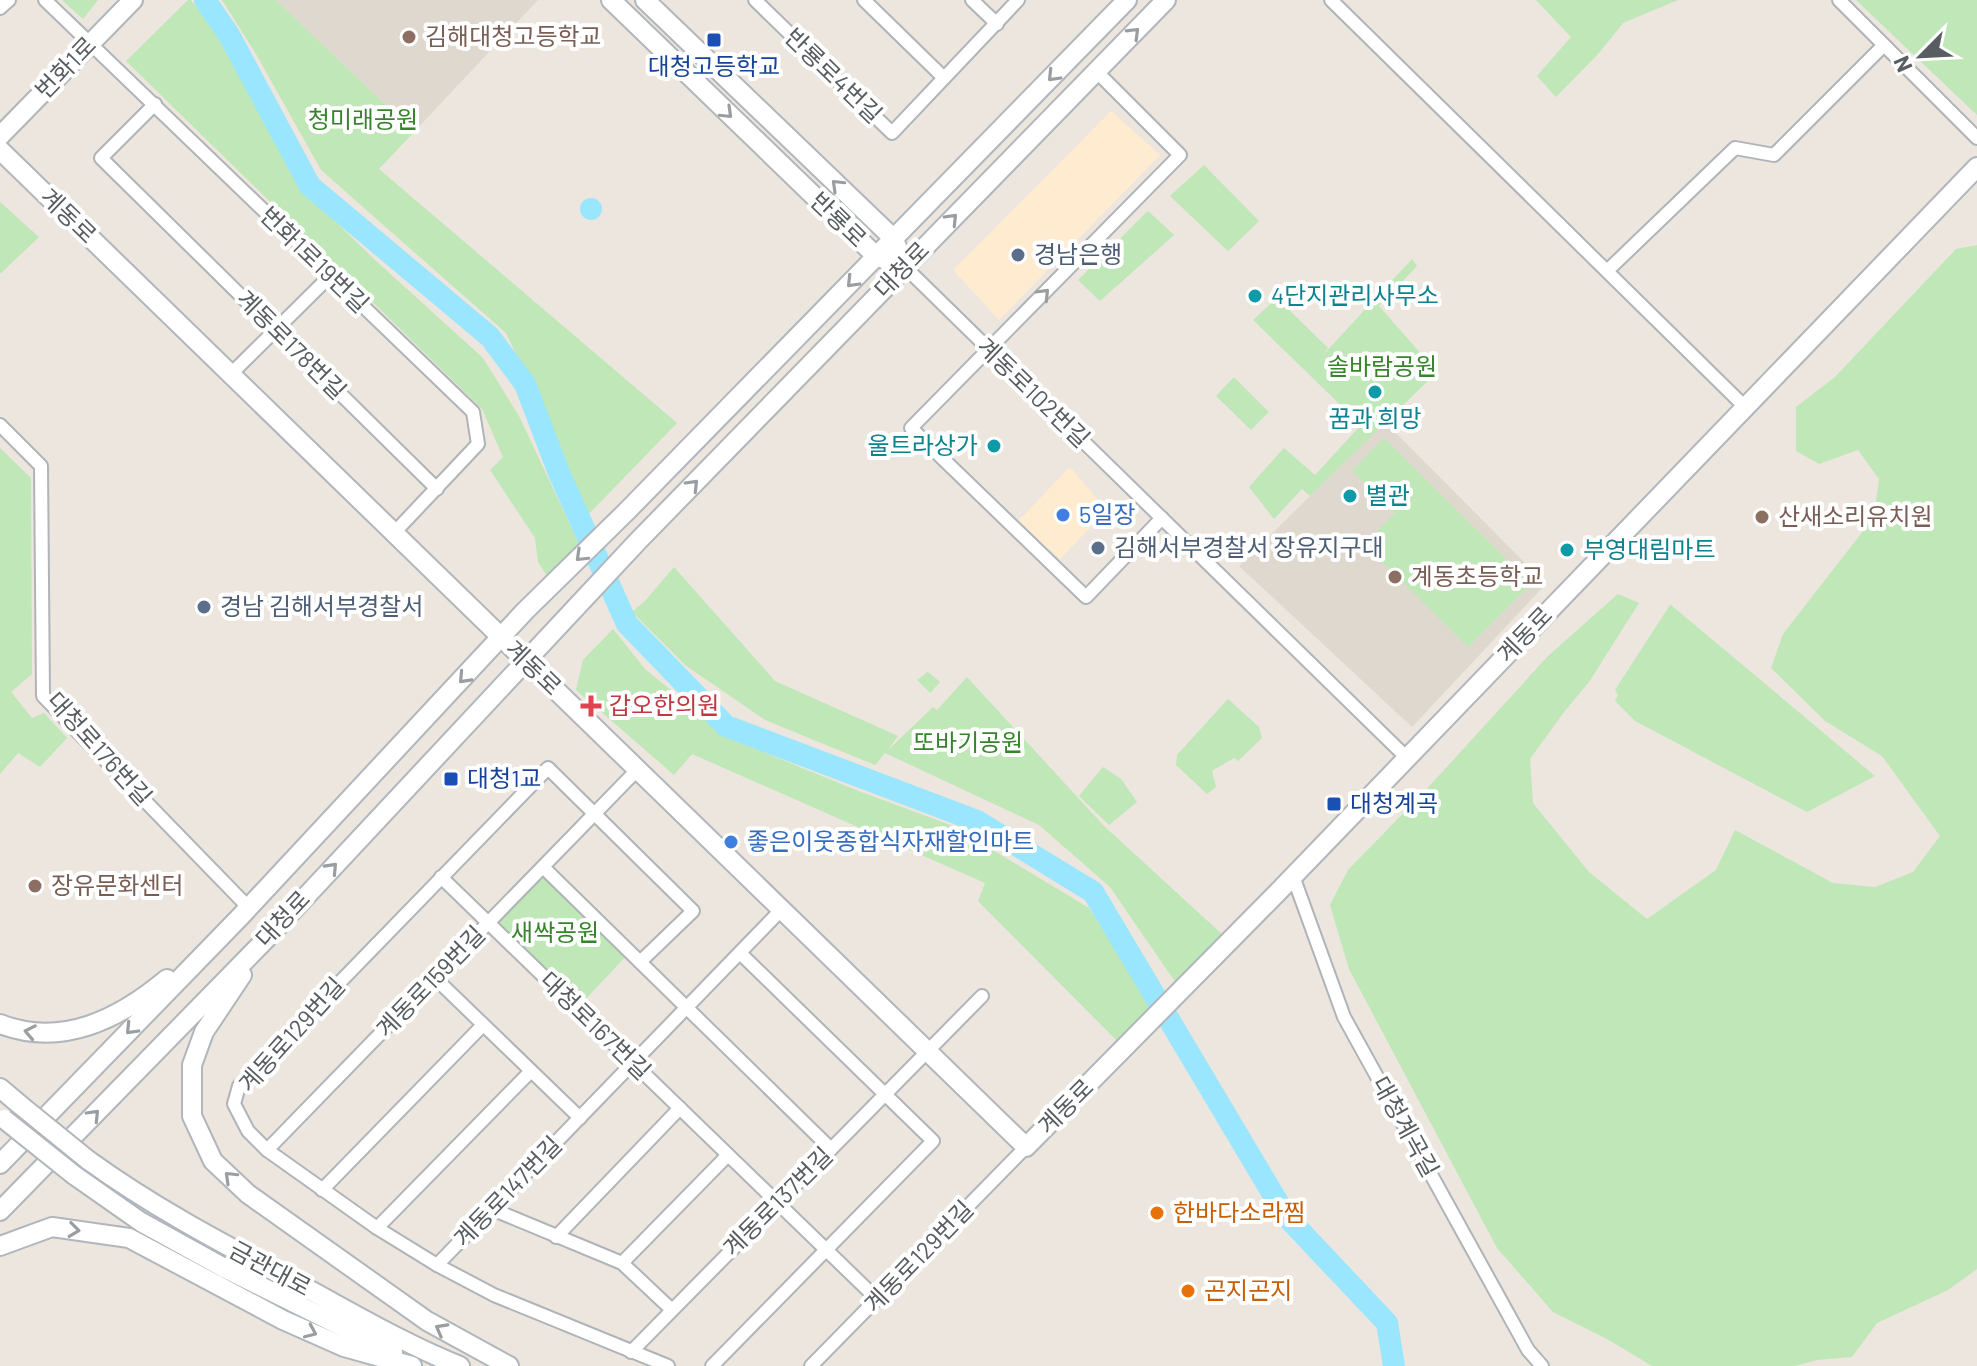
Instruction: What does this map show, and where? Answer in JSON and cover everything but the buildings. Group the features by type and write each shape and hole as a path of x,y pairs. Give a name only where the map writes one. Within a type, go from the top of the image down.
{"main road":[{"name":"번화1로","path":"0,136 133,0"},
{"name":"반룡로","path":"611,0 876,256 905,267"},
{"name":"대청로","path":"0,1164 244,913 536,600 1127,0"},
{"name":"대청로","path":"0,1211 268,937 638,541 1166,0"},
{"name":"반룡로","path":"655,3 894,239 905,267"},
{"name":"계동로","path":"0,150 1026,1147 1293,876 1977,167"},
{"path":"0,1024 48,1035 91,1026 131,1006 244,913"},
{"path":"268,937 204,1032 192,1065 192,1116 213,1161 248,1194 427,1321 509,1366"},
{"name":"금관대로","path":"0,1088 136,1195 334,1303 460,1366"},
{"name":"금관대로","path":"2,1118 74,1175 141,1222 422,1366"},
{"path":"0,1246 52,1227 129,1238 283,1320 344,1347 412,1366"}],"street":[{"path":"0,8 9,0"},
{"name":"번화1로19번길","path":"45,0 473,412 478,444 437,489"},
{"name":"반룡로4번길","path":"755,0 892,133 1018,0"},
{"path":"864,0 944,78"},
{"path":"972,0 997,24"},
{"path":"1331,0 1745,407"},
{"path":"1839,0 1977,138"},
{"path":"1607,271 1735,148 1774,155 1884,45"},
{"path":"1096,71 1180,155 911,428 1086,597 1162,518"},
{"name":"계동로178번길","path":"155,104 101,158 437,489"},
{"name":"계동로102번길","path":"905,267 1407,758"},
{"path":"231,374 330,276"},
{"name":"대청로176번길","path":"0,425 41,466 43,696 244,913"},
{"path":"394,533 437,489"},
{"path":"441,877 548,768 693,911 640,962"},
{"name":"계동로159번길","path":"267,1150 638,769"},
{"path":"543,867 831,1149"},
{"name":"대청계곡길","path":"1293,876 1344,1017 1528,1350 1542,1366"},
{"name":"대청로167번길","path":"441,877 877,1299"},
{"name":"계동로129번길","path":"441,877 239,1086 234,1104 248,1131 267,1150 377,1228 437,1265 494,1295 668,1366"},
{"name":"계동로147번길","path":"437,1265 782,909"},
{"path":"712,1366 933,1141 740,953"},
{"name":"계동로147번길","path":"435,978 580,1118"},
{"name":"계동로137번길","path":"631,1352 982,996"},
{"path":"322,1190 483,1025"},
{"path":"377,1228 531,1071"},
{"path":"556,1237 680,1108"},
{"name":"계동로129번길","path":"811,1366 1026,1147"},
{"path":"622,1263 728,1155"},
{"path":"492,1209 622,1263 672,1310"}],"shaded area":[{"name":"김해대청고등학교","path":"276,0 538,0 414,132"},
{"path":"1111,111 1160,155 999,320 953,270"},
{"name":"계동초등학교","path":"1385,422 1546,584 1412,727 1239,566"},
{"name":"5일장","path":"1070,467 1107,510 1060,559 1018,521"}],"green space":[{"path":"62,0 98,0 83,19"},
{"path":"188,0 224,42 301,188 483,358 519,416 582,550 551,582 538,562 535,538 490,470 503,457 482,409 126,61"},
{"name":"청미래공원","path":"222,0 276,0 414,132 379,169 677,423 584,519 558,444 506,333 321,170"},
{"path":"1536,0 1678,0 1623,23 1556,97 1537,76 1571,37"},
{"path":"1856,0 1977,0 1977,115"},
{"path":"1204,165 1259,221 1228,251 1170,196"},
{"path":"0,202 39,237 0,274"},
{"path":"1148,211 1174,235 1100,301 1078,280"},
{"path":"1977,245 1977,1269 1948,1290 1877,1323 1852,1357 1817,1360 1795,1366 1652,1366 1553,1312 1497,1248 1349,969 1330,905 1348,870 1548,656 1618,594 1639,603 1589,682 1530,759 1533,803 1589,872 1647,919 1716,870 1735,830 1833,883 1875,887 1913,872 1940,836 1882,756 1825,721 1771,668 1783,634 1874,517 1879,479 1858,450 1819,464 1796,451 1796,407 1835,377 1956,249"},
{"name":"솔바람공원","path":"1412,259 1417,266 1379,306 1437,372 1310,496 1302,489 1274,519 1249,487 1284,448 1315,475 1361,425 1253,320 1277,298 1328,348 1322,356"},
{"path":"1234,377 1269,412 1251,430 1216,396"},
{"path":"1384,438 1531,584 1468,647 1364,544 1395,513 1352,471"},
{"path":"0,448 31,478 32,674 11,692 32,718 44,713 67,738 40,767 18,753 0,774"},
{"name":"또바기공원","path":"674,567 775,681 898,736 888,750 933,707 937,710 967,677 1103,825 1225,937 1178,986 1110,887 1039,825 885,753 875,765 765,720 685,665 632,612"},
{"path":"1670,605 1875,776 1807,812 1635,721 1615,701 1618,695 1615,690"},
{"path":"613,629 645,669 729,738 953,826 1089,908 1153,1008 1123,1047 978,901 985,883 692,754 674,775 576,690 583,660"},
{"path":"928,672 940,682 930,693 917,680"},
{"path":"1228,699 1259,727 1262,738 1238,761 1234,758 1212,771 1216,787 1207,794 1176,765 1177,755"},
{"path":"1103,767 1121,779 1137,802 1109,825 1079,796"},
{"name":"새싹공원","path":"541,871 628,954 579,1006 493,922"}],"water":[{"path":"591,198 599,201 602,209 599,217 591,220 583,217 580,209 583,201"}],"waterway":[{"path":"205,0 229,35 310,186 490,337 525,384 559,473 627,624 726,726 977,821 1093,892 1286,1216 1387,1323 1394,1366"}],"place":[{"name":"김해대청고등학교","path":"409,37"},
{"name":"대청고등학교","path":"714,40"},
{"name":"경남은행","path":"1018,255"},
{"name":"4단지관리사무소","path":"1255,296"},
{"name":"꿈과 희망","path":"1375,392"},
{"name":"울트라상가","path":"994,446"},
{"name":"별관","path":"1350,496"},
{"name":"5일장","path":"1063,515"},
{"name":"산새소리유치원","path":"1762,517"},
{"name":"김해서부경찰서 장유지구대","path":"1098,548"},
{"name":"부영대림마트","path":"1567,550"},
{"name":"계동초등학교","path":"1395,577"},
{"name":"경남 김해서부경찰서","path":"204,607"},
{"name":"갑오한의원","path":"591,706"},
{"name":"대청1교","path":"451,779"},
{"name":"대청계곡","path":"1334,804"},
{"name":"좋은이웃종합식자재할인마트","path":"731,842"},
{"name":"장유문화센터","path":"35,886"},
{"name":"한바다소라찜","path":"1157,1213"},
{"name":"곤지곤지","path":"1188,1291"}]}
